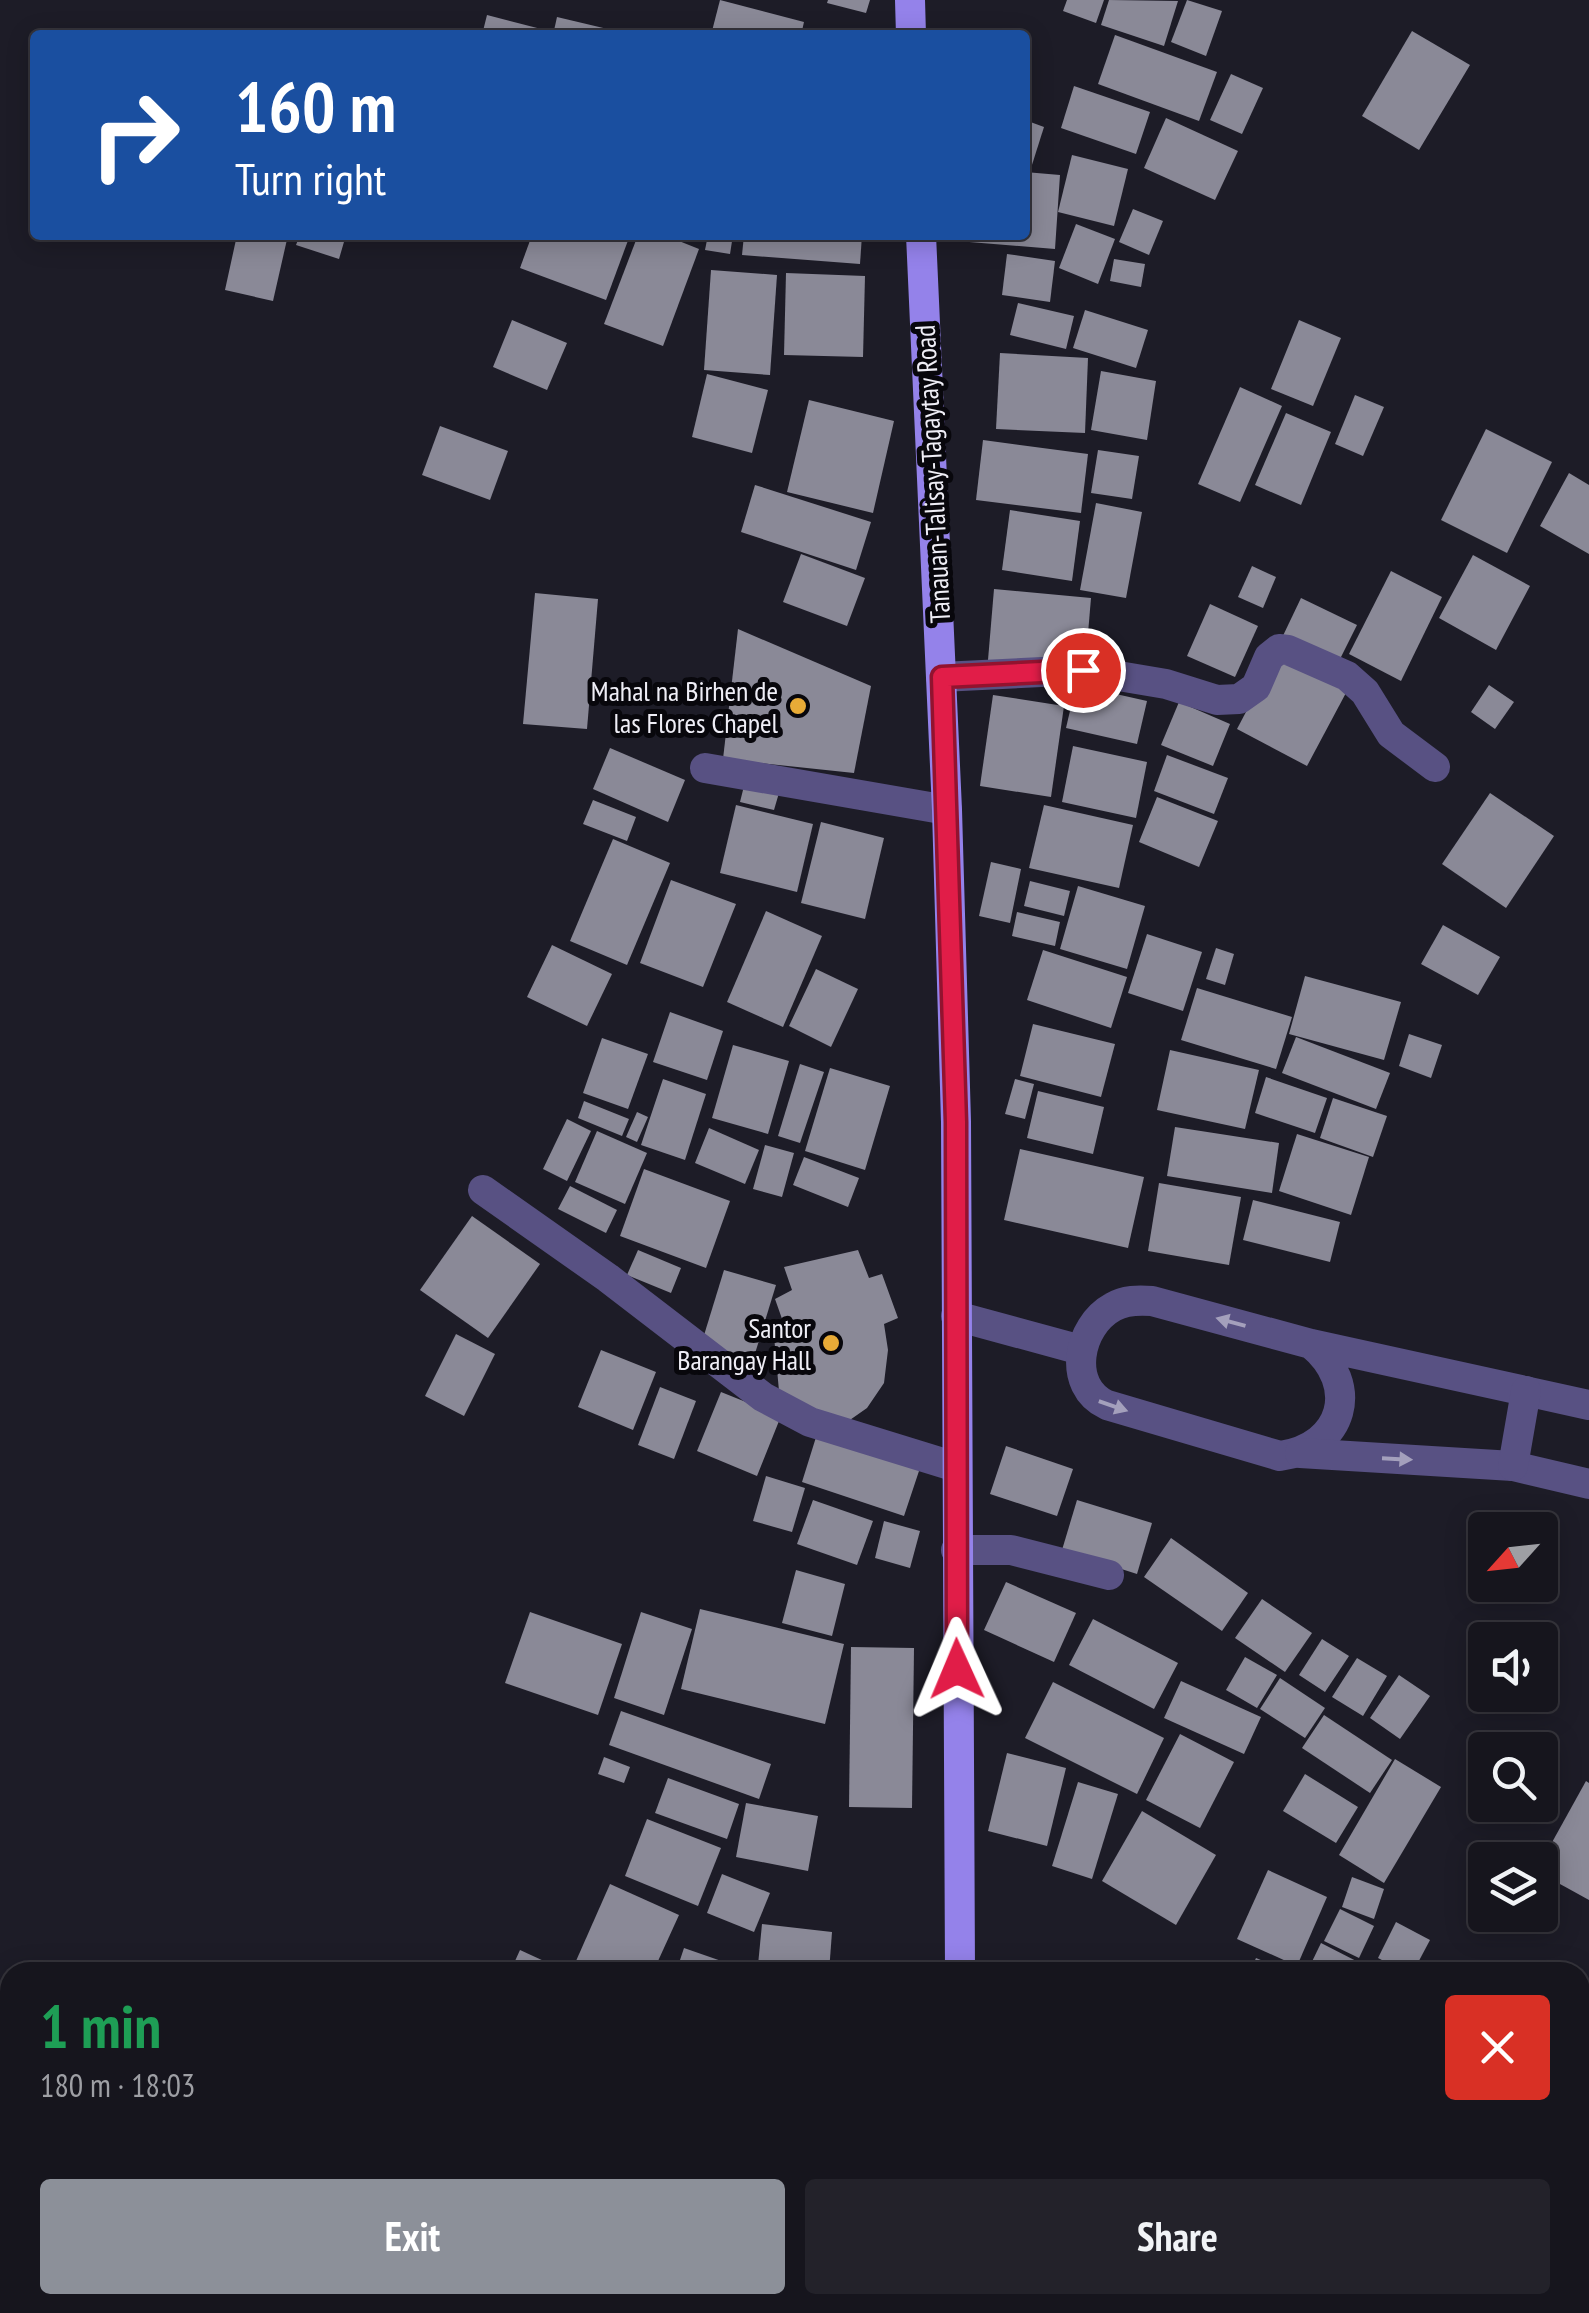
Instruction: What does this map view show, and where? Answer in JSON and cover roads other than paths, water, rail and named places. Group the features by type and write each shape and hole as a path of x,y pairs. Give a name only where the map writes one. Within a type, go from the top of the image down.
{"main road":[{"path":"910,0 911,30"},
{"name":"Tanauan-Talisay-Tagaytay Road","path":"921,240 948,810 956,1122 960,1962"}],"street":[{"path":"942,677 1083,670 1166,684 1216,700 1239,698 1256,687 1269,657 1279,649 1288,650 1348,676 1365,692 1390,734 1434,768"},
{"path":"704,768 948,810"},
{"path":"483,1190 608,1278 764,1397 810,1422 956,1468"},
{"path":"1589,1405 1311,1344 1152,1301 1133,1300 1099,1316 1081,1350 1081,1370 1096,1400 1260,1452 1513,1466 1589,1484"},
{"path":"956,1316 1081,1350"},
{"path":"1300,1453 1318,1444 1331,1429 1341,1391 1326,1356 1311,1344"},
{"path":"1513,1466 1526,1391"},
{"path":"956,1550 1011,1550 1109,1575"}],"place":[{"name":"Mahal na Birhen de las Flores Chapel","path":"798,706"},
{"name":"Santor Barangay Hall","path":"831,1343"}]}
